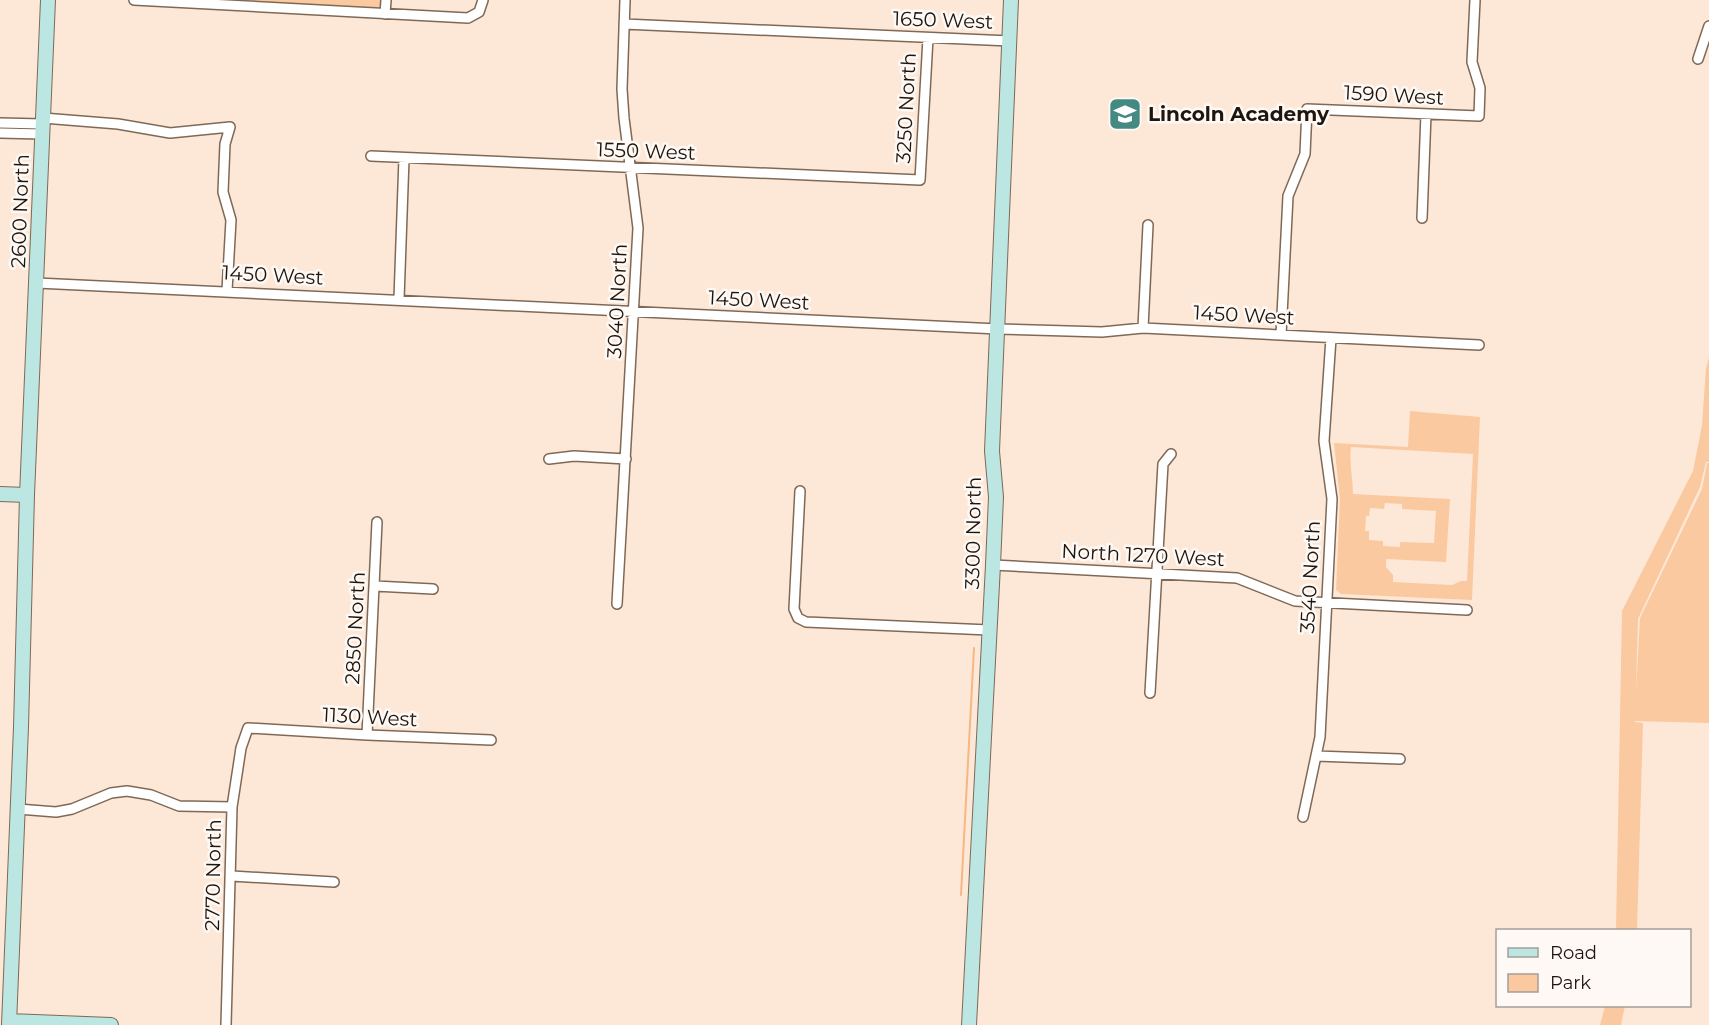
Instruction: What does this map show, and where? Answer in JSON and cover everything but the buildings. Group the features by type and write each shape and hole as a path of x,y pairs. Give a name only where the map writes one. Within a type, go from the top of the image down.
{"street":[{"name":"2600 North","path":"9,1023 27,495 48,0"},
{"path":"134,0 208,2 468,18 479,12 483,0"},
{"path":"385,14 386,0"},
{"name":"3040 North","path":"617,604 638,228 622,89 625,0"},
{"name":"3300 North","path":"969,1025 996,497 992,451 1011,0"},
{"name":"1590 West","path":"1281,335 1288,196 1305,154 1307,109 1479,116 1480,88 1472,62 1475,0"},
{"name":"1650 West","path":"624,24 928,38 1010,35"},
{"path":"1698,59 1709,26"},
{"name":"3250 North","path":"920,180 928,38"},
{"path":"1422,218 1426,114"},
{"path":"0,123 42,126 118,124 170,133 230,127 225,144 223,192 231,220 227,291"},
{"path":"0,133 42,126"},
{"name":"1550 West","path":"371,156 920,180"},
{"path":"399,299 404,158"},
{"path":"1143,328 1149,225"},
{"name":"1450 West","path":"37,283 998,328 1102,332 1143,328 1479,345"},
{"name":"3540 North","path":"1303,817 1320,737 1332,499 1324,441 1331,338"},
{"path":"1150,693 1163,464 1171,454"},
{"path":"549,459 574,456 626,459"},
{"path":"800,491 794,609 798,618 806,622 989,630"},
{"path":"0,494 27,495"},
{"name":"2850 North","path":"367,735 378,522"},
{"name":"North 1270 West","path":"993,565 1237,578 1295,601 1467,610"},
{"path":"375,586 433,590"},
{"name":"1130 West","path":"248,728 491,740"},
{"name":"2770 North","path":"226,1025 232,876 232,807 241,748 248,728"},
{"path":"1316,756 1400,759"},
{"path":"18,809 56,812 72,809 111,793 127,791 151,795 179,806 232,807"},
{"path":"232,876 334,882"},
{"path":"9,1023 111,1025"}],"green space":[{"path":"231,0 381,0 377,8"},
{"path":"1709,358 1709,462 1706,462 1700,487 1638,619 1636,691 1640,618 1702,489 1707,463 1709,463 1709,723 1635,721 1643,723 1637,929 1616,929 1622,611 1693,471 1702,425 1706,368"},
{"path":"1410,411 1480,417 1472,600 1341,594 1336,590 1340,499 1334,443 1408,447","holes":["1351,447 1473,454 1467,581 1452,585 1393,582 1393,575 1386,567 1386,559 1446,562 1450,499 1353,494","1385,503 1402,504 1402,509 1436,511 1434,543 1400,542 1400,547 1383,546 1383,541 1369,540 1369,531 1365,531 1366,516 1369,516 1370,508 1384,509"]},
{"path":"1605,1007 1625,1007 1621,1025 1600,1025"}],"waterway":[{"path":"961,895 974,648"}],"place":[{"name":"Lincoln Academy","path":"1125,114"}]}
